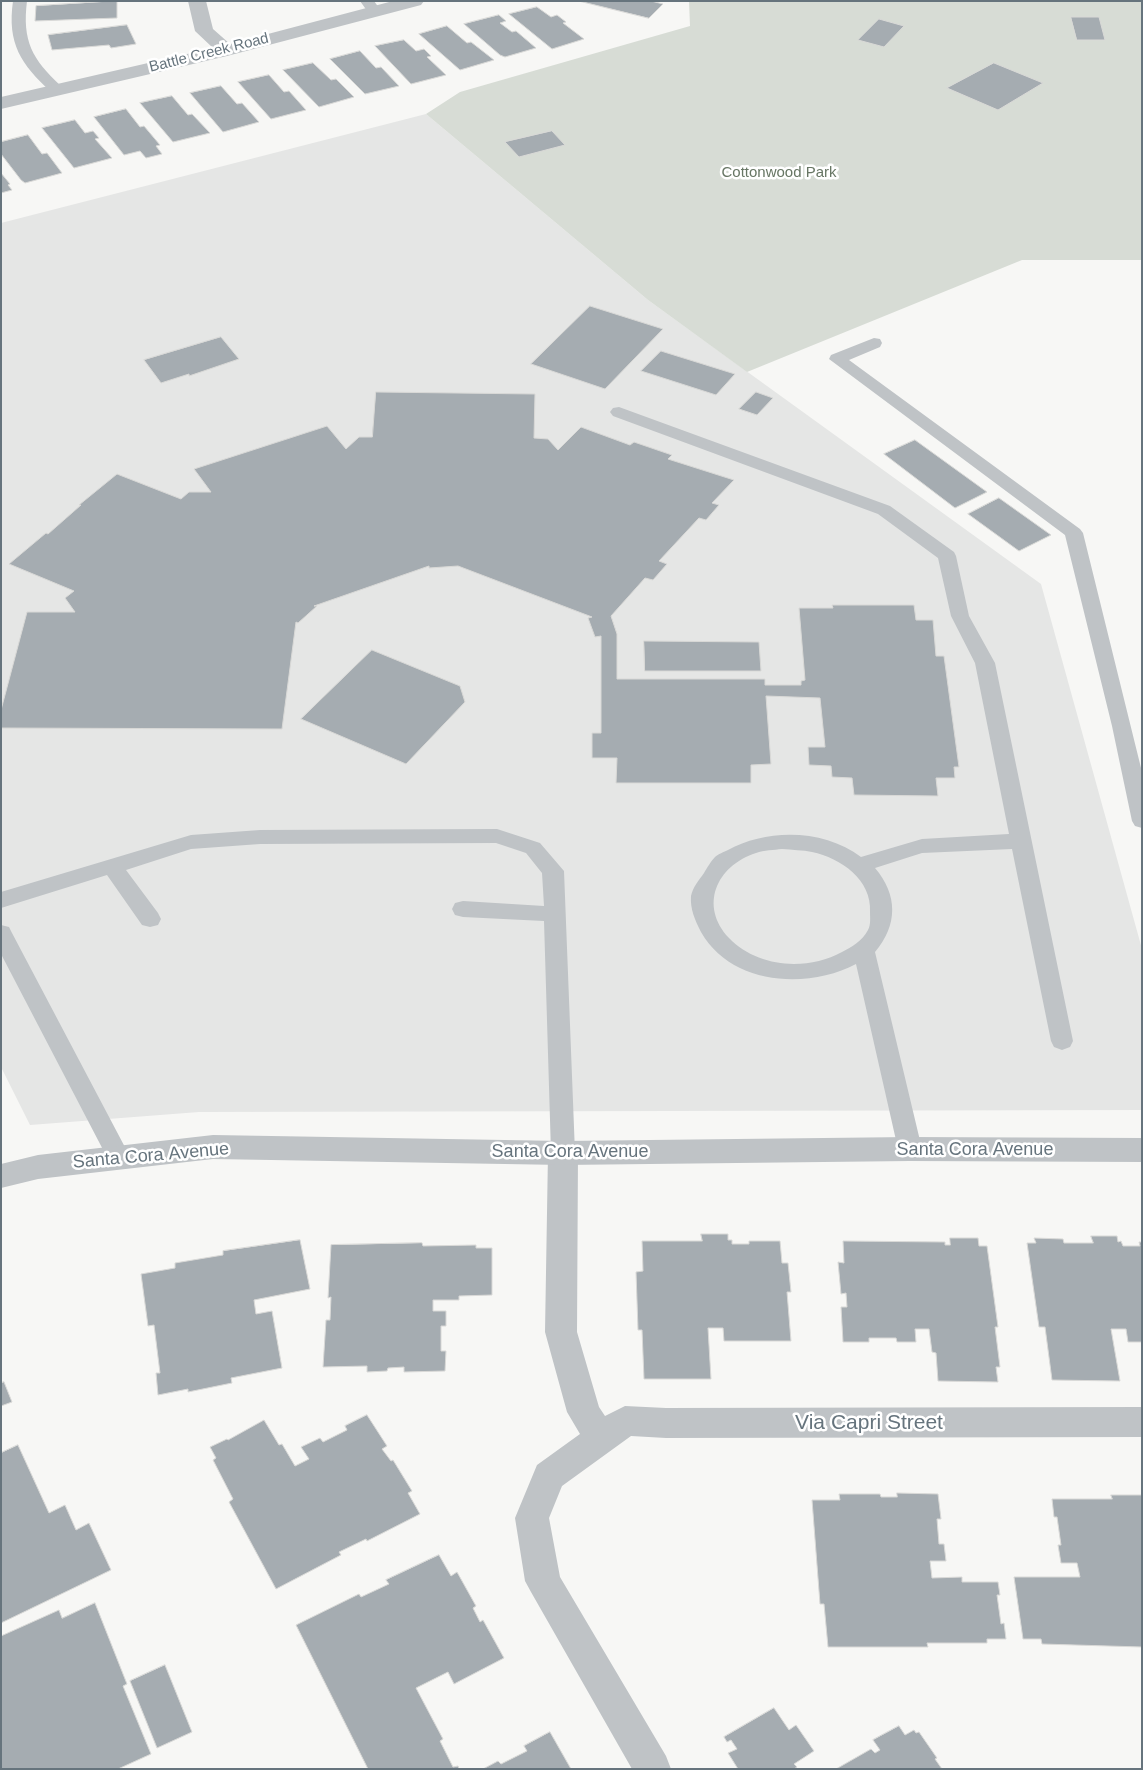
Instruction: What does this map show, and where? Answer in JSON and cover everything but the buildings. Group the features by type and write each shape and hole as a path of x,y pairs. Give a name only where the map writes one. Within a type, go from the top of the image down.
{"street":[{"path":"197,1 204,31 226,50"},
{"name":"Battle Creek Road","path":"1,103 226,50 371,7 415,1"},
{"name":"Santa Cora Avenue","path":"1,1176 38,1167 213,1147 563,1153 910,1149 1142,1150"},
{"path":"563,1153 561,1332 584,1412 601,1438"},
{"name":"Via Capri Street","path":"653,1769 543,1581 532,1518 549,1476 601,1438 625,1421 666,1423 1142,1422"}],"lane":[{"path":"20,1 19,25 22,49 35,70 56,90"},
{"path":"874,343 838,359 1074,533 1122,726 1142,821"},
{"path":"619,412 884,510 947,556 960,616 985,664 1062,1041"},
{"path":"1,900 191,842 260,837 497,836 533,848 553,871 563,1153"},
{"path":"778,840 805,842 834,850 859,865 876,884 883,907 879,930 864,950 840,964 810,972 778,970 750,963 727,949 710,931 702,911 703,890 712,871 728,856 751,845 778,840"},
{"path":"859,865 922,846 1020,841"},
{"path":"111,865 150,919"},
{"path":"463,909 555,914"},
{"path":"1,933 119,1158"},
{"path":"864,950 910,1149"}],"shaded area":[{"path":"426,114 648,300 1041,584 1142,949 1142,1110 199,1112 30,1125 1,1067 1,223"}],"green space":[{"name":"Cottonwood Park","path":"689,1 1142,1 1142,260 1022,260 747,372 648,300 426,114 460,92 690,26"}]}
